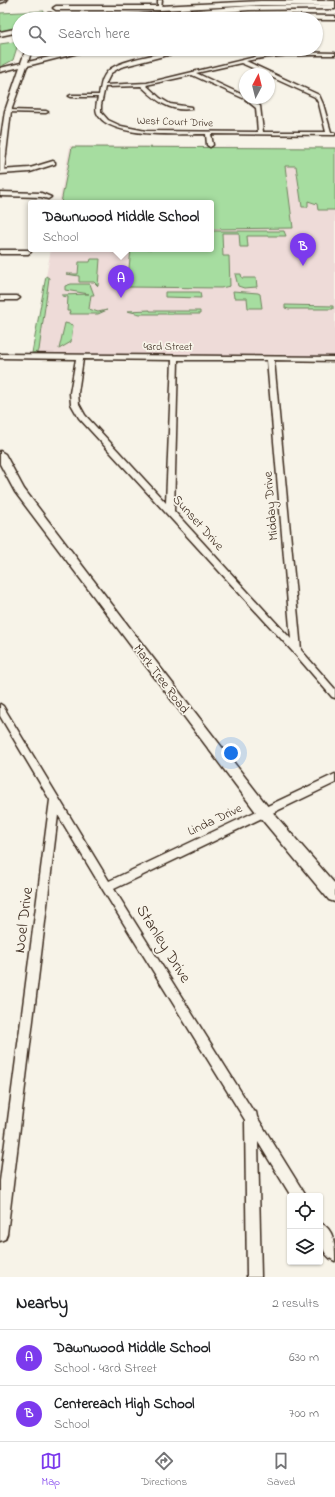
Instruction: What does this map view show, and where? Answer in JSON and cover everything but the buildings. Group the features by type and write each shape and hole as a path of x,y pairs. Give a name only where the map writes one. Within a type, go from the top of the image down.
{"highway":[{"path":"189,12 249,8 335,7"},
{"path":"246,12 335,11"},
{"path":"0,35 12,32"},
{"path":"0,40 12,39"}],"street":[{"path":"0,2 5,0"},
{"path":"53,12 58,0"},
{"path":"160,0 160,8"},
{"path":"106,12 238,2 335,3"},
{"path":"323,18 335,18"},
{"path":"323,52 335,54"},
{"path":"26,56 17,88 2,124 0,171 30,170 53,163"},
{"path":"0,70 61,56"},
{"name":"West Court Drive","path":"158,56 127,64 114,69 107,74 101,96 99,109 100,114 108,121 122,128 146,132 335,134"},
{"path":"103,86 143,85 265,56"},
{"path":"241,61 317,96 321,104 329,134"},
{"path":"192,73 239,95"},
{"path":"143,85 161,101 171,107 189,108"},
{"path":"70,96 101,96"},
{"path":"254,104 258,107 261,133"},
{"path":"8,111 46,112"},
{"path":"208,133 210,145"},
{"path":"0,194 41,195 48,198"},
{"path":"0,252 28,252"},
{"path":"0,298 17,298"},
{"name":"43rd Street","path":"0,356 335,359"},
{"name":"Sunset Drive","path":"80,357 74,393 74,404 82,416 297,651 335,695"},
{"path":"170,511 175,358"},
{"name":"Midday Drive","path":"270,358 297,651"},
{"name":"Mark Tree Road","path":"0,454 19,490 202,733 264,812 335,895"},
{"name":"Stanley Drive","path":"0,708 107,887 297,1193"},
{"name":"Linda Drive","path":"107,887 335,778"},
{"name":"Noel Drive","path":"0,1234 55,800"},
{"path":"250,1116 254,1277"},
{"path":"323,1235 335,1254"}],"shaded area":[{"path":"70,146 335,147 335,356 32,354 50,252 214,252 214,200 60,200"}],"green space":[{"path":"44,11 44,12 22,12"},
{"path":"12,12 12,29 0,32 0,13"},
{"path":"12,42 12,56 14,56 13,60 0,67 0,44"},
{"path":"72,147 335,148 335,210 318,210 317,204 308,201 308,207 302,207 296,166 285,166 293,228 214,229 214,200 62,200"},
{"path":"214,231 284,231 286,236 247,236 248,247 240,247 239,233 222,233 223,256 229,256 230,286 221,288 127,287 131,252 214,252"},
{"path":"91,259 100,259 98,286 94,282 79,282 79,276 66,274 78,274 79,262 90,262"},
{"path":"235,274 241,274 242,278 256,278 257,287 244,288 238,286"},
{"path":"46,276 49,278 39,350 38,352 32,353"},
{"path":"71,284 90,284 94,295 91,295 89,309 98,312 107,310 98,314 69,314 70,311 67,311 68,297 62,295 89,294 65,290 65,286"},
{"path":"233,291 260,294 262,308 248,308 247,298 234,298"},
{"path":"165,292 200,292 201,298 165,297"},
{"path":"285,305 333,306 333,309 289,309 285,308"},
{"path":"127,311 200,311 200,314 140,314"},
{"path":"65,323 73,325 71,342 59,349"}],"place":[{"name":"Centereach High School","path":"303,266"},
{"name":"Dawnwood Middle School","path":"121,298"}]}
